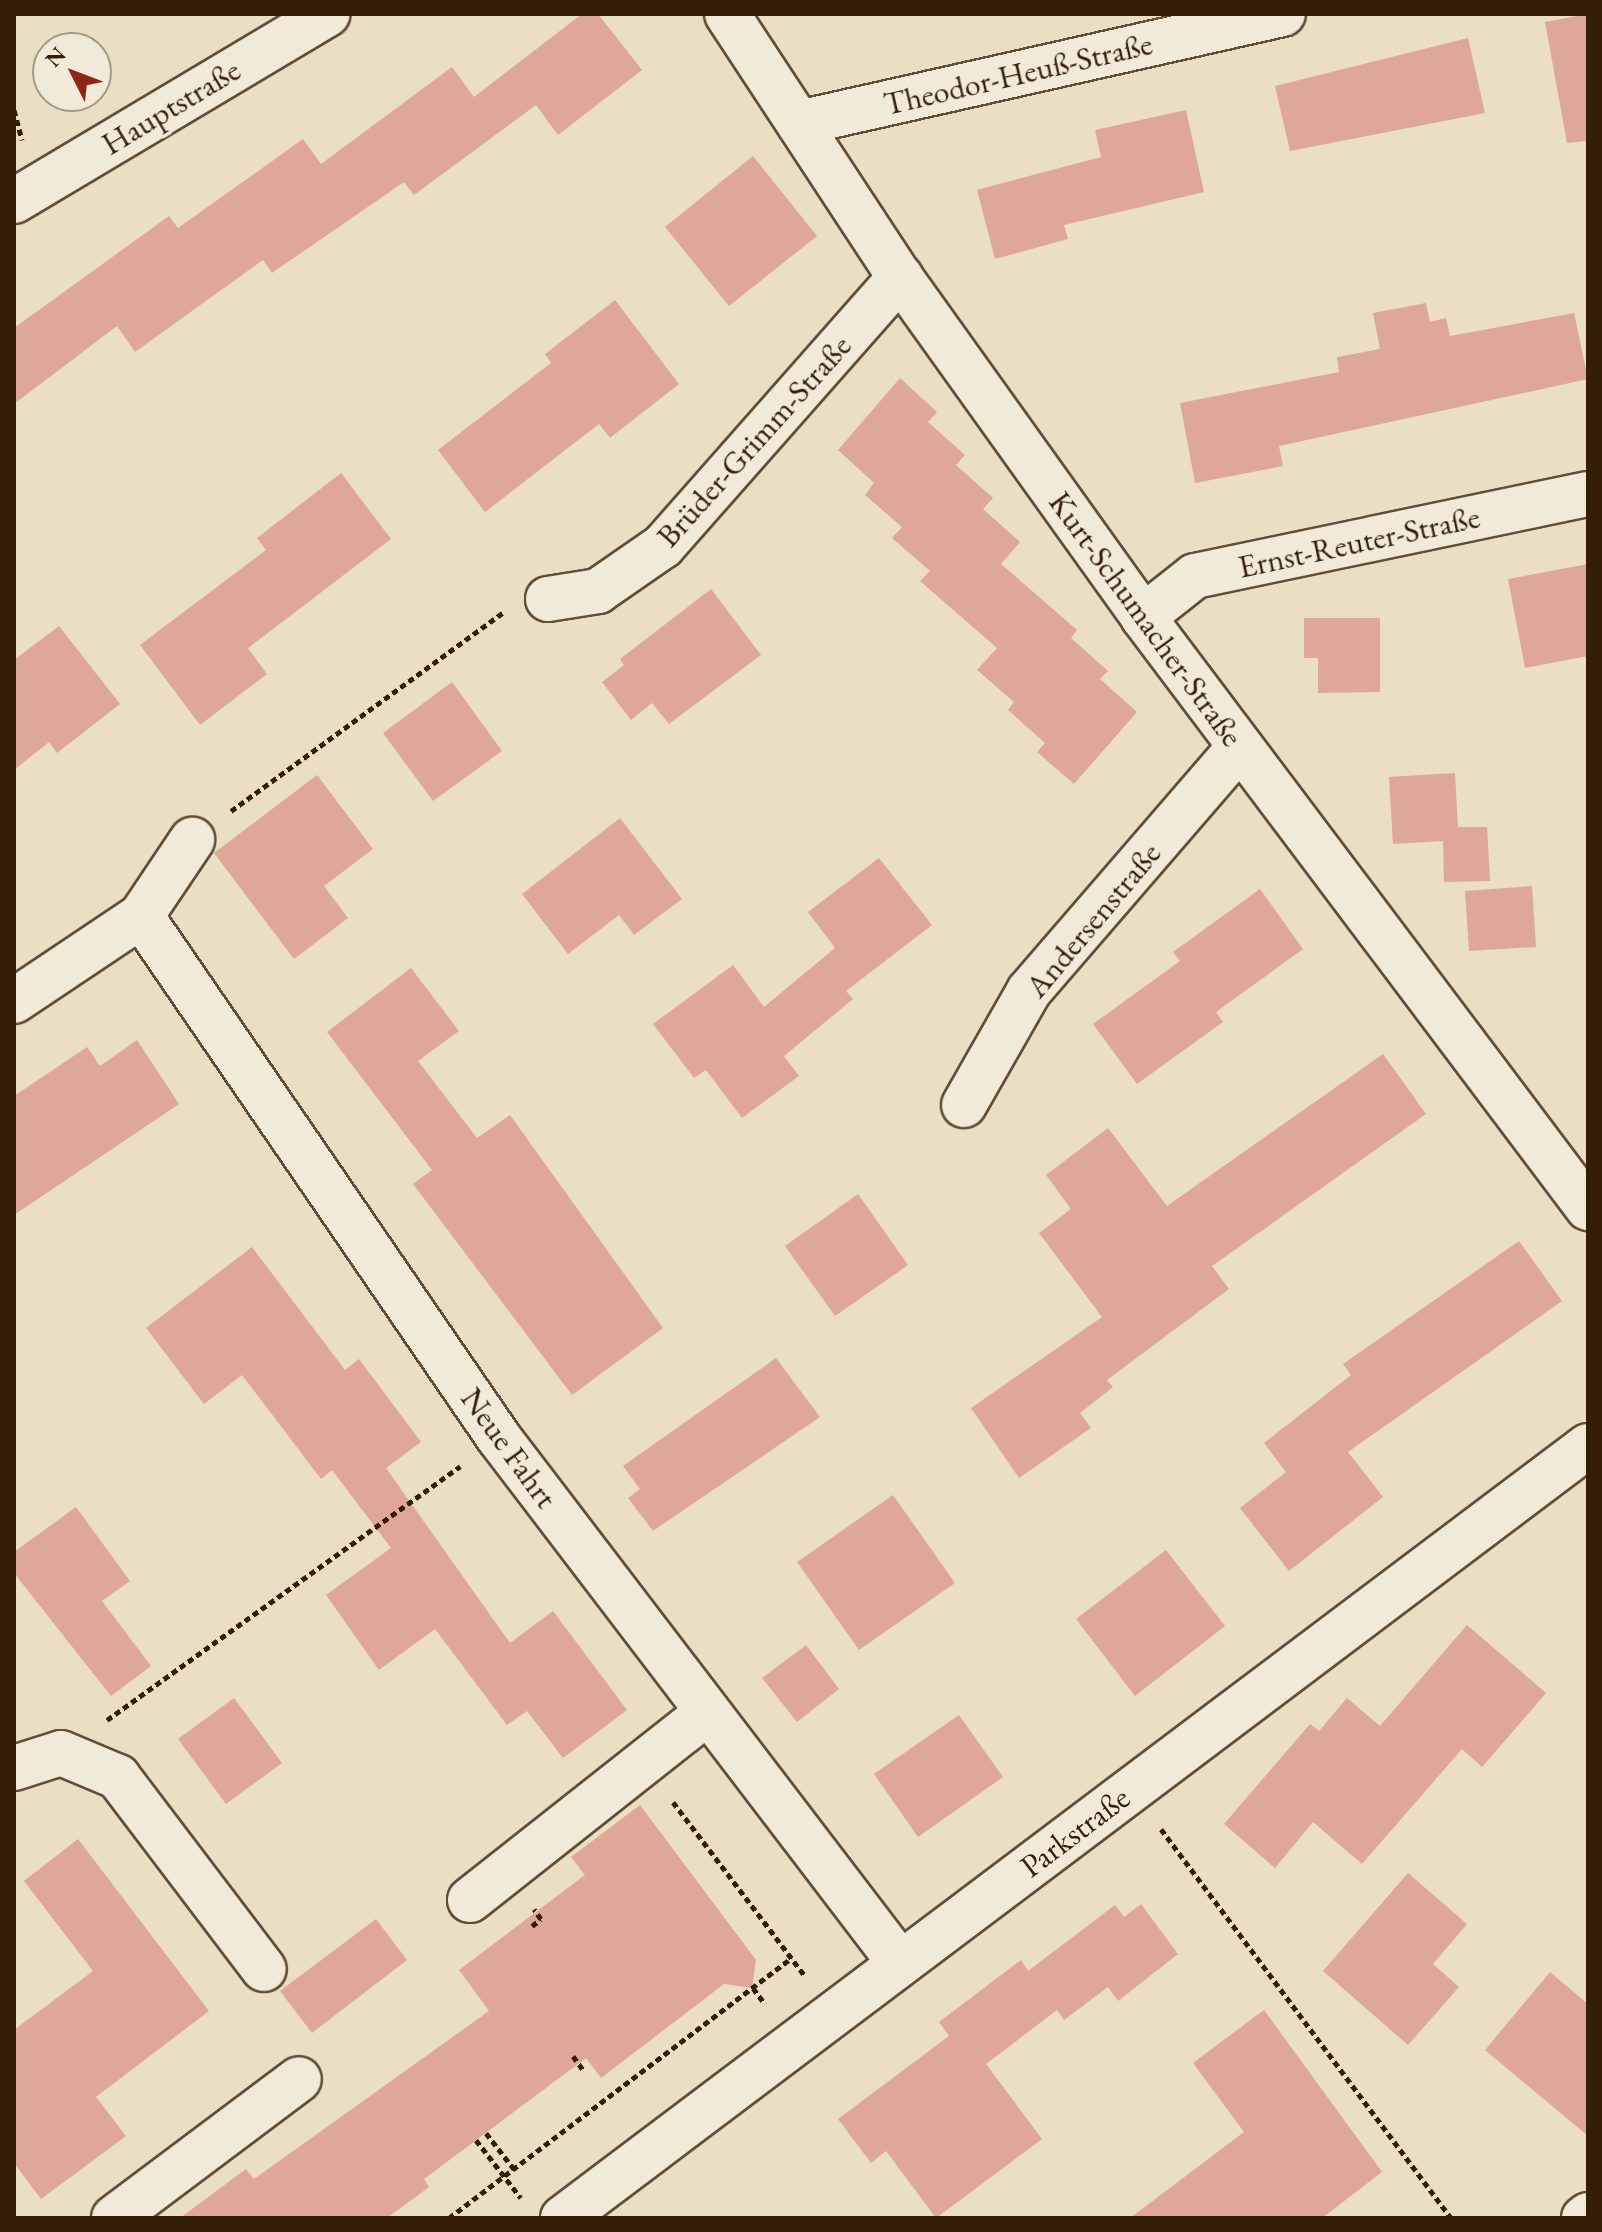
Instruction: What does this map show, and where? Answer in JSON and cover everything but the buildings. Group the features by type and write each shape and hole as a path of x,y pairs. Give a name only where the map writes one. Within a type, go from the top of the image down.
{"street":[{"name":"Hauptstraße","path":"14,201 328,14"},
{"name":"Kurt-Schumacher-Straße","path":"727,14 900,277 1143,617 1588,1208"},
{"name":"Theodor-Heuß-Straße","path":"799,123 1283,14"},
{"name":"Brüder-Grimm-Straße","path":"548,599 598,591 663,546 900,277"},
{"name":"Ernst-Reuter-Straße","path":"1143,617 1195,576 1588,494"},
{"name":"Andersenstraße","path":"964,1105 1029,991 1239,748"},
{"path":"14,1001 141,916 192,840"},
{"name":"Neue Fahrt","path":"141,916 499,1438 900,1963"},
{"name":"Parkstraße","path":"545,2212 900,1963 1588,1446"},
{"path":"470,1900 708,1712"},
{"path":"14,1768 61,1753 118,1777 264,1969"},
{"path":"114,2218 299,2079"}],"path":[{"path":"192,840 499,614 548,599"},
{"path":"61,1753 499,1438"},
{"path":"662,1787 809,1981 821,1972"},
{"path":"1131,1790 1451,2218"},
{"path":"449,2218 792,1958"},
{"path":"573,2056 584,2071"},
{"path":"486,2133 514,2169"},
{"path":"476,2140 504,2176 545,2212"},
{"path":"411,2218 434,2218"}]}
